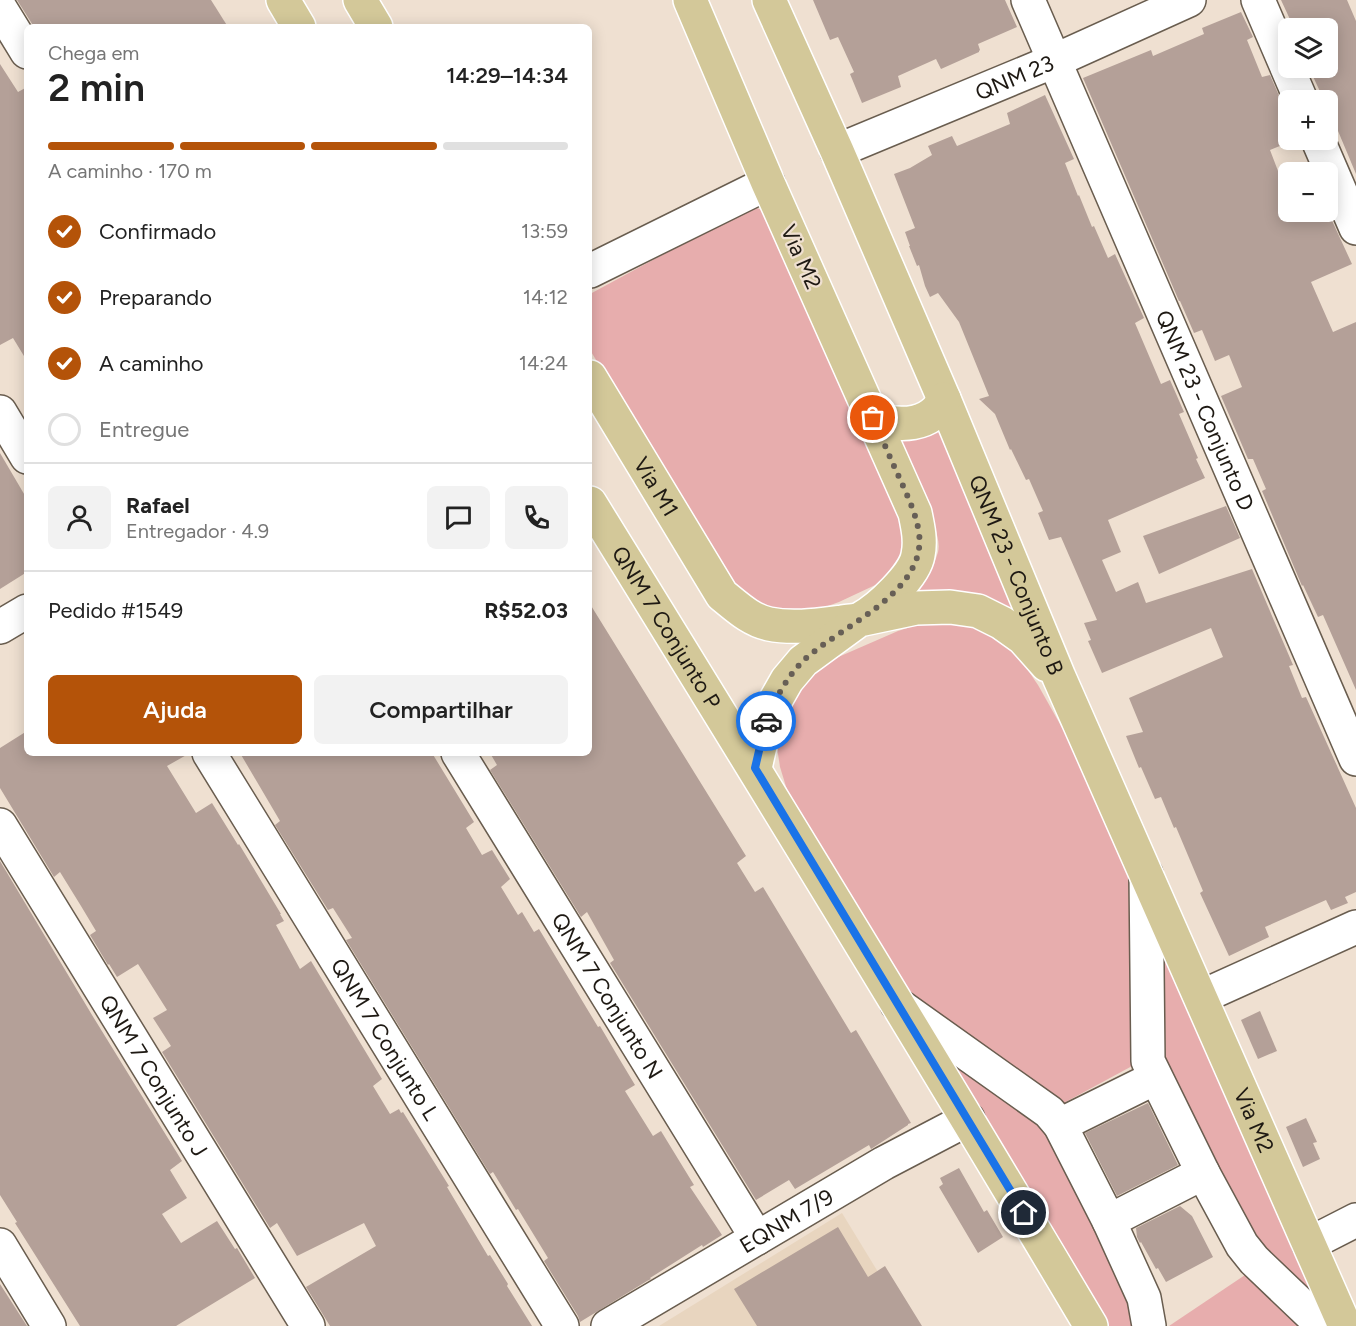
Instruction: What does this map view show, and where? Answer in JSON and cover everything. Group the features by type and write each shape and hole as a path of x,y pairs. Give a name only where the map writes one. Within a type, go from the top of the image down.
{"main road":[{"path":"283,0 297,24"},
{"path":"360,0 374,24"},
{"name":"Via M2","path":"690,0 768,183 915,513 919,535 918,556 908,576 891,596 803,661 787,680 767,715 755,768"},
{"name":"QNM 23 - Conjunto B","path":"769,0 944,399 1059,677 1201,997"},
{"name":"Via M1","path":"592,380 722,594 743,612 767,623 812,626 859,620 916,608 950,607 978,611 1002,622 1023,638 1059,677"},
{"path":"873,418 899,424 917,421 932,416 944,399"},
{"name":"QNM 7 Conjunto P","path":"592,506 755,768 968,1119"},
{"name":"Via M2","path":"1201,997 1345,1326"},
{"path":"968,1119 1091,1326"}],"street":[{"name":"QNM 23 - Conjunto D","path":"1028,0 1356,759"},
{"name":"QNM 23","path":"837,151 1054,61 1189,0"},
{"path":"1258,0 1298,90"},
{"path":"0,8 24,47"},
{"path":"1322,150 1356,228"},
{"path":"592,270 768,183"},
{"path":"0,412 24,452"},
{"path":"0,627 24,613"},
{"name":"QNM 7 Conjunto L","path":"211,756 562,1326"},
{"name":"QNM 7 Conjunto N","path":"460,756 757,1239"},
{"name":"QNM 7 Conjunto J","path":"0,825 308,1326"},
{"path":"1146,874 1148,1061 1203,1173 1242,1245 1254,1260 1323,1326"},
{"path":"1201,997 1356,927"},
{"path":"897,1004 1049,1112 1060,1125 1109,1221 1144,1298 1149,1326"},
{"path":"1060,1125 1155,1078"},
{"name":"EQNM 7/9","path":"608,1326 884,1163 968,1119"},
{"path":"1109,1221 1203,1173"},
{"path":"1309,1244 1356,1220"},
{"path":"0,1245 49,1326"}],"shaded area":[{"path":"757,208 765,211 906,522 907,547 886,580 839,602 808,613 788,615 752,603 731,581 592,353 592,293 747,209"},
{"path":"941,429 1024,623 911,598 933,564 938,552 938,543 935,527 896,437 920,438"},
{"path":"947,621 977,625 1014,652 1023,663 1038,685 1088,774 1132,873 1134,1065 1060,1105 906,992 791,803 780,767 776,741 779,724 800,686 816,671 836,658 898,631 923,623"},
{"path":"1158,931 1320,1309 1252,1235 1159,1058"},
{"path":"938,1047 1040,1120 1131,1297 1137,1326 1108,1326"},
{"path":"842,1213 911,1326 659,1326"},
{"path":"1251,1271 1301,1326 1169,1326"}],"building":[{"path":"17,0 211,0 226,24 32,24"},
{"path":"813,0 1005,0 1017,27 978,44 979,52 941,69 936,59 898,76 901,87 862,103 850,74 854,72 838,37 830,40"},
{"path":"1281,0 1347,0 1356,21 1356,174 1338,131 1338,90 1319,90 1314,78 1338,78 1338,18 1289,18"},
{"path":"1241,12 1253,37 1247,40 1262,77 1270,75 1278,93 1278,147 1270,150 1278,171 1278,222 1333,222 1352,264 1311,282 1333,332 1356,322 1356,690 1323,615 1318,617 1302,586 1262,491 1266,489 1253,459 1248,459 1221,396 1242,387 1229,355 1215,361 1202,330 1194,333 1083,78 1151,50 1153,56 1204,34 1202,28"},
{"path":"0,64 18,92 24,89 24,356 13,338 0,345"},
{"path":"1045,95 1074,159 1065,163 1078,196 1108,258 1115,254 1144,318 1135,323 1161,384 1170,380 1184,412 1179,414 1205,478 1108,520 1121,552 1102,560 1116,592 1138,582 1146,603 1252,569 1293,665 1289,666 1302,698 1306,697 1356,808 1356,892 1345,897 1348,903 1331,910 1326,900 1265,927 1269,937 1229,956 1200,893 1203,891 1176,827 1174,828 1161,797 1155,799 1126,736 1143,732 1129,698 1223,657 1211,628 1102,673 1088,641 1091,640 1084,623 1097,620 1061,537 1049,540 1038,513 1043,511 1029,479 1026,480 1010,450 995,414 979,399 989,396 959,322 938,293 930,297 905,232 915,228 894,174 932,155 928,146 952,136 957,146 1010,124 1007,113"},
{"path":"0,453 24,494 24,574 0,589"},
{"path":"1226,506 1240,538 1159,574 1143,536"},
{"path":"592,607 746,856 737,863 755,892 763,887 851,1033 856,1030 911,1123 871,1149 869,1145 795,1189 789,1180 756,1200 610,963 614,960 587,912 581,917 490,770 497,765 492,756 592,756"},
{"path":"24,733 24,756 185,756 167,766 196,813 212,803 239,844 281,914 284,921 276,925 300,969 311,961 382,1079 373,1086 390,1114 399,1109 401,1113 403,1112 532,1326 330,1326 306,1287 376,1246 364,1223 297,1256 277,1223 270,1228 162,1052 171,1046 153,1018 167,1010 138,964 117,977 90,935 96,931 60,872 54,877 0,788 0,748"},
{"path":"242,756 434,756 474,822 466,828 482,855 492,850 510,879 501,887 518,915 522,912 534,932 539,929 635,1085 625,1091 653,1136 661,1131 694,1185 690,1187 722,1235 703,1247 702,1245 580,1322 544,1261 548,1258 518,1209 516,1210 493,1172 490,1174 346,940 352,938 333,908 328,910 275,825 280,821"},
{"path":"0,861 182,1161 170,1170 187,1198 162,1214 181,1243 217,1221 255,1278 176,1326 80,1326 0,1195"},
{"path":"1260,1011 1277,1051 1258,1059 1241,1020"},
{"path":"1148,1103 1178,1165 1117,1196 1085,1133"},
{"path":"1306,1118 1317,1142 1313,1143 1320,1159 1303,1167 1286,1127"},
{"path":"959,1168 984,1212 987,1210 1003,1237 978,1253 939,1187 943,1184 940,1178"},
{"path":"1180,1206 1192,1216 1213,1257 1166,1282 1140,1243 1136,1228"},
{"path":"838,1227 868,1277 885,1266 922,1326 757,1326 734,1289"},
{"path":"0,1284 27,1326 0,1326"}],"way so far":[{"path":"766,721 767,715 787,680 803,661 891,596 908,576 918,556 919,535 915,513 873,418"}],"route":[{"path":"766,721 755,768 1024,1213"}]}
